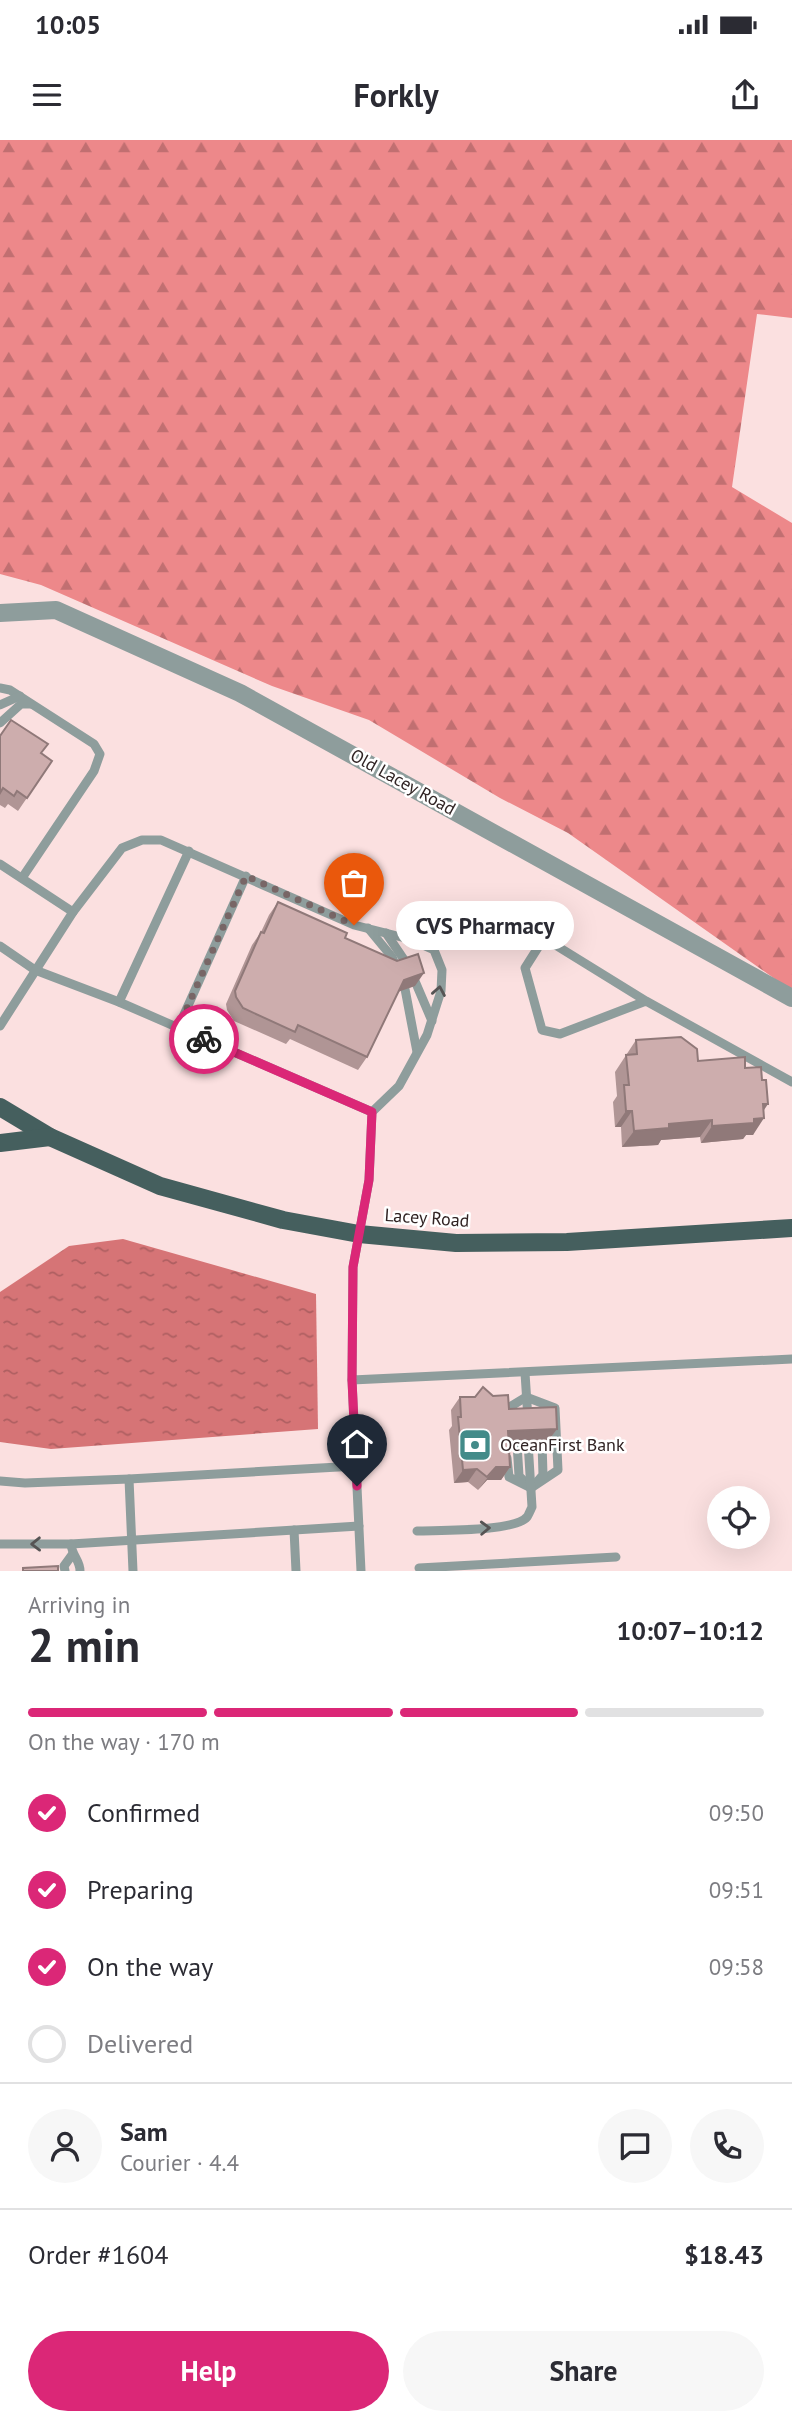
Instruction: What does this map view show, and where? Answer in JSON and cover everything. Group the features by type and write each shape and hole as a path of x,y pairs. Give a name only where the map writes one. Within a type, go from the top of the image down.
{"main road":[{"name":"Lacey Road","path":"0,1107 50,1138 160,1186 283,1220 359,1234 456,1244 567,1242 792,1227"},
{"path":"0,1143 50,1138"}],"street":[{"name":"Old Lacey Road","path":"0,613 56,610 240,693 792,998"}],"lane":[{"path":"3,690 20,696 94,744 100,754 94,771 22,878"},
{"path":"0,705 20,696"},
{"path":"0,723 21,704 32,704"},
{"path":"0,1026 73,912 121,848 142,840 162,840 354,925 409,939 433,950 442,970 441,991 432,1021 399,1086 372,1112 369,1180 353,1267 352,1380 361,1571"},
{"path":"119,1002 189,851"},
{"path":"0,864 73,912"},
{"path":"178,1028 246,876"},
{"path":"368,928 392,957 405,989 418,1053"},
{"path":"386,933 409,967 432,1021"},
{"path":"646,1001 560,1034 542,1030 525,968 544,939 646,1001 792,1082"},
{"path":"0,946 35,970 119,1002 372,1112"},
{"path":"352,1380 792,1359"},
{"path":"525,1373 528,1420"},
{"path":"527,1396 540,1409"},
{"path":"510,1421 505,1410 527,1396"},
{"path":"527,1396 555,1408 558,1470 531,1488"},
{"path":"531,1488 543,1475 542,1442"},
{"path":"511,1443 509,1477 531,1488"},
{"path":"417,1531 503,1527 517,1524 528,1517 532,1507 528,1443"},
{"path":"0,1481 25,1483 130,1479 356,1466"},
{"path":"130,1479 133,1571"},
{"path":"0,1545 71,1544 359,1526"},
{"path":"294,1530 296,1571"},
{"path":"71,1544 72,1555 80,1564 80,1571"},
{"path":"65,1571 64,1566 72,1555"},
{"path":"419,1568 616,1557"}],"green space":[{"path":"0,140 792,140 792,318 757,314 732,487 792,523 792,991 568,833 500,798 369,720 272,686 41,585 0,574"}],"water":[{"path":"123,1239 316,1294 318,1429 51,1449 0,1442 0,1292 69,1246"}],"building":[{"path":"11,720 48,744 41,753 52,761 27,798 17,791 14,796 3,788 0,793 0,736"},
{"path":"278,902 347,933 345,938 397,961 418,954 424,973 404,980 367,1057 298,1025 295,1032 243,1008 236,997 235,991 261,932 264,933"},
{"path":"681,1037 697,1049 698,1061 745,1057 745,1068 761,1067 762,1080 766,1080 768,1104 763,1104 764,1118 754,1119 754,1123 712,1126 712,1120 634,1131 632,1111 626,1111 624,1085 629,1085 626,1055 637,1054 636,1040"},
{"name":"OceanFirst Bank","path":"483,1387 493,1396 508,1395 509,1409 556,1407 557,1429 508,1431 510,1467 496,1467 487,1477 477,1469 463,1470 458,1417 461,1417 460,1397 475,1397"},
{"path":"58,1566 58,1571 23,1571 23,1568"}],"way so far":[{"path":"204,1039 178,1028 246,876 354,925"}],"place":[{"name":"CVS Pharmacy","path":"354,925"},
{"name":"OceanFirst Bank","path":"475,1445"}],"route":[{"path":"204,1039 372,1112 369,1180 353,1267 352,1380 357,1486"}]}
